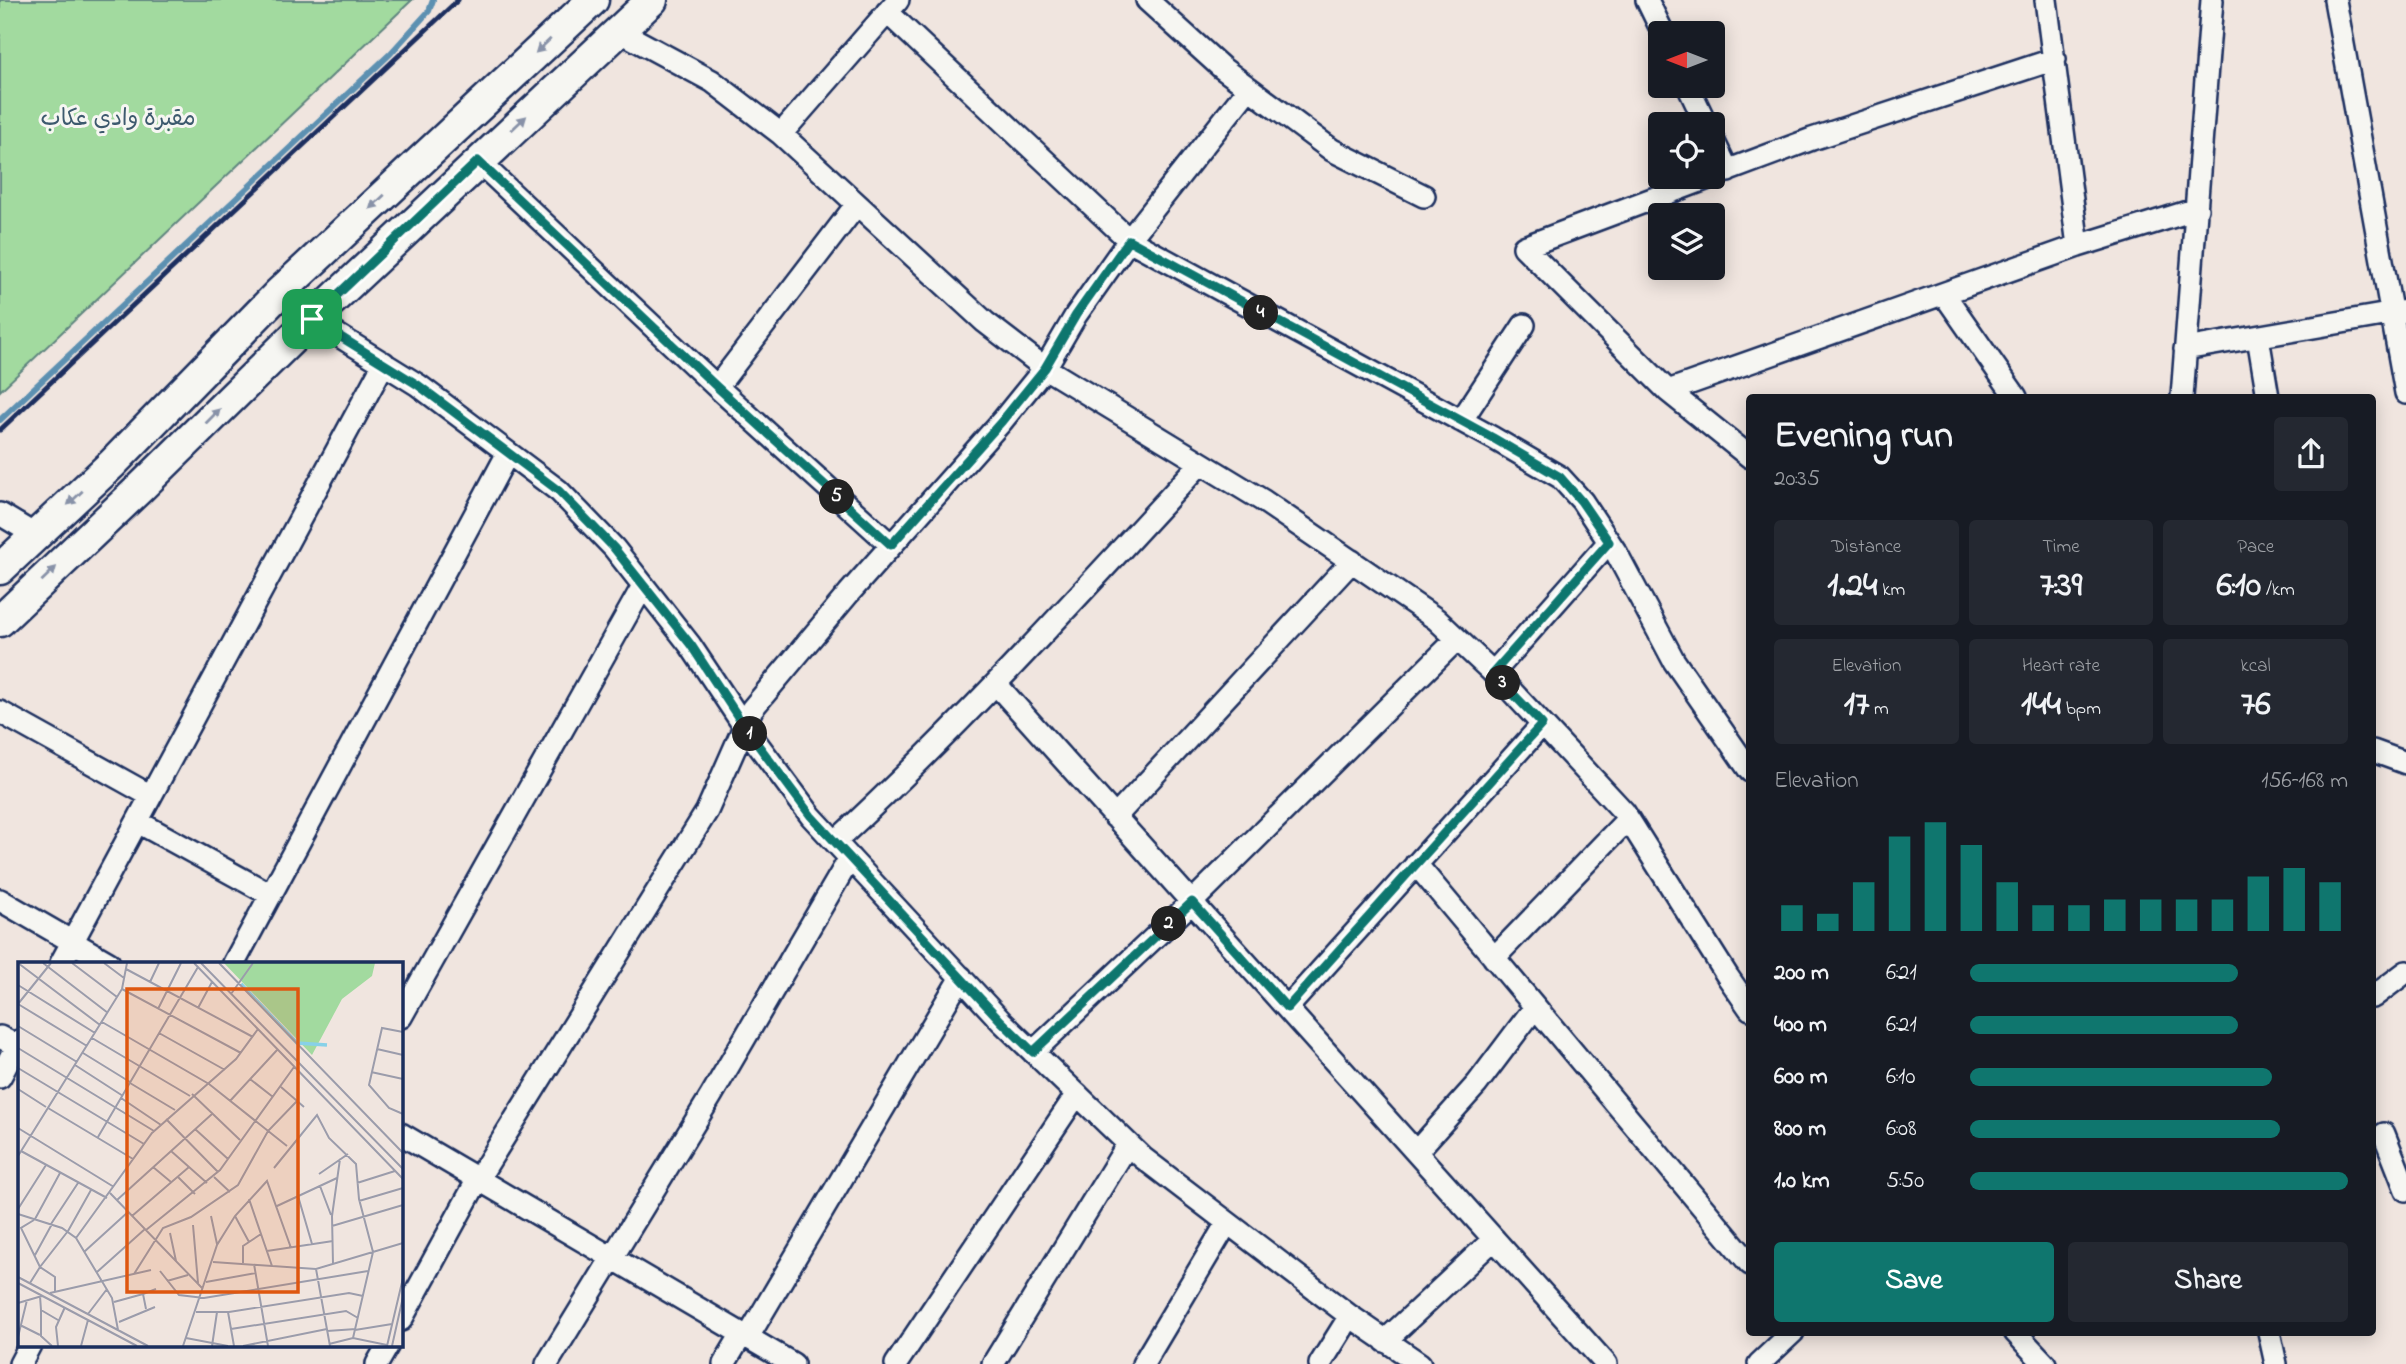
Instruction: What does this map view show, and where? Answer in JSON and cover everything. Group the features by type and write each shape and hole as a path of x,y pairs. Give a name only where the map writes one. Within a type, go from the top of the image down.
{"main road":[{"path":"0,569 111,464 279,293 593,0"},
{"path":"0,621 312,319 652,0"},
{"path":"111,464 140,488"}],"street":[{"path":"1147,0 1222,68 1332,150 1424,196"},
{"path":"2046,0 2078,246"},
{"path":"2182,394 2212,0"},
{"path":"2335,0 2398,313 2406,393"},
{"path":"1650,1 1658,21"},
{"path":"782,134 893,6 1008,128 1129,240 1560,477 1581,501 1609,542 1674,661 1746,765"},
{"path":"619,31 712,81 782,134 985,321 1045,368 1262,500 1436,619 1493,673 1624,812 1746,1003"},
{"path":"1725,171 1812,139 2055,59"},
{"path":"402,1319 478,1180 707,811 752,709 1045,368 1076,315 1129,240 1249,88"},
{"path":"478,161 717,387 891,545"},
{"path":"1677,189 1524,247 1668,391 1746,454"},
{"path":"717,387 857,204"},
{"path":"1668,391 2078,246 2197,209"},
{"path":"1944,294 2007,394"},
{"path":"2185,349 2398,313"},
{"path":"312,319 418,385 559,491 614,548 691,645 744,726 811,816 1033,1052 1143,1158 1350,1316 1420,1364"},
{"path":"1461,421 1524,325"},
{"path":"2258,337 2268,394"},
{"path":"62,962 384,363"},
{"path":"235,962 509,453"},
{"path":"547,1364 711,1096 843,850 890,792 996,684 1201,463"},
{"path":"0,514 35,535"},
{"path":"1493,673 1609,542"},
{"path":"1115,817 1352,561"},
{"path":"402,1015 643,586"},
{"path":"1033,1052 1192,902 1457,639"},
{"path":"996,684 1606,1364"},
{"path":"0,712 151,796"},
{"path":"1287,1008 1542,724"},
{"path":"1494,957 1628,819"},
{"path":"138,821 271,895"},
{"path":"1416,864 1746,1259"},
{"path":"0,900 106,962"},
{"path":"2376,996 2406,972"},
{"path":"724,1364 745,1336 961,977"},
{"path":"1416,1152 1477,1084 1535,1007"},
{"path":"0,1077 14,1043"},
{"path":"895,1364 1077,1094"},
{"path":"2384,1134 2406,1190"},
{"path":"402,1135 793,1364"},
{"path":"993,1364 1128,1144"},
{"path":"1143,1364 1227,1223"},
{"path":"1385,1341 1494,1239"},
{"path":"1320,1364 1350,1316"},
{"path":"1772,1360 1790,1336"},
{"path":"2019,1336 2045,1364"},
{"path":"2270,1336 2276,1364"},
{"path":"20,1364 29,1346"},
{"path":"377,1364 386,1346"}],"green space":[{"name":"مقبرة وادي عكاب","path":"0,0 412,0 0,391"}],"waterway":[{"path":"0,420 390,54 429,11 433,0"}],"railway":[{"path":"0,430 458,0"}],"route":[{"path":"478,161 717,387 891,545 1002,421 1045,368 1076,315 1129,240 1560,477 1581,501 1609,542 1493,673 1542,724 1287,1008 1192,902 1033,1052 811,816 744,726 691,645 614,548 559,491 418,385 312,319 478,161"}]}
